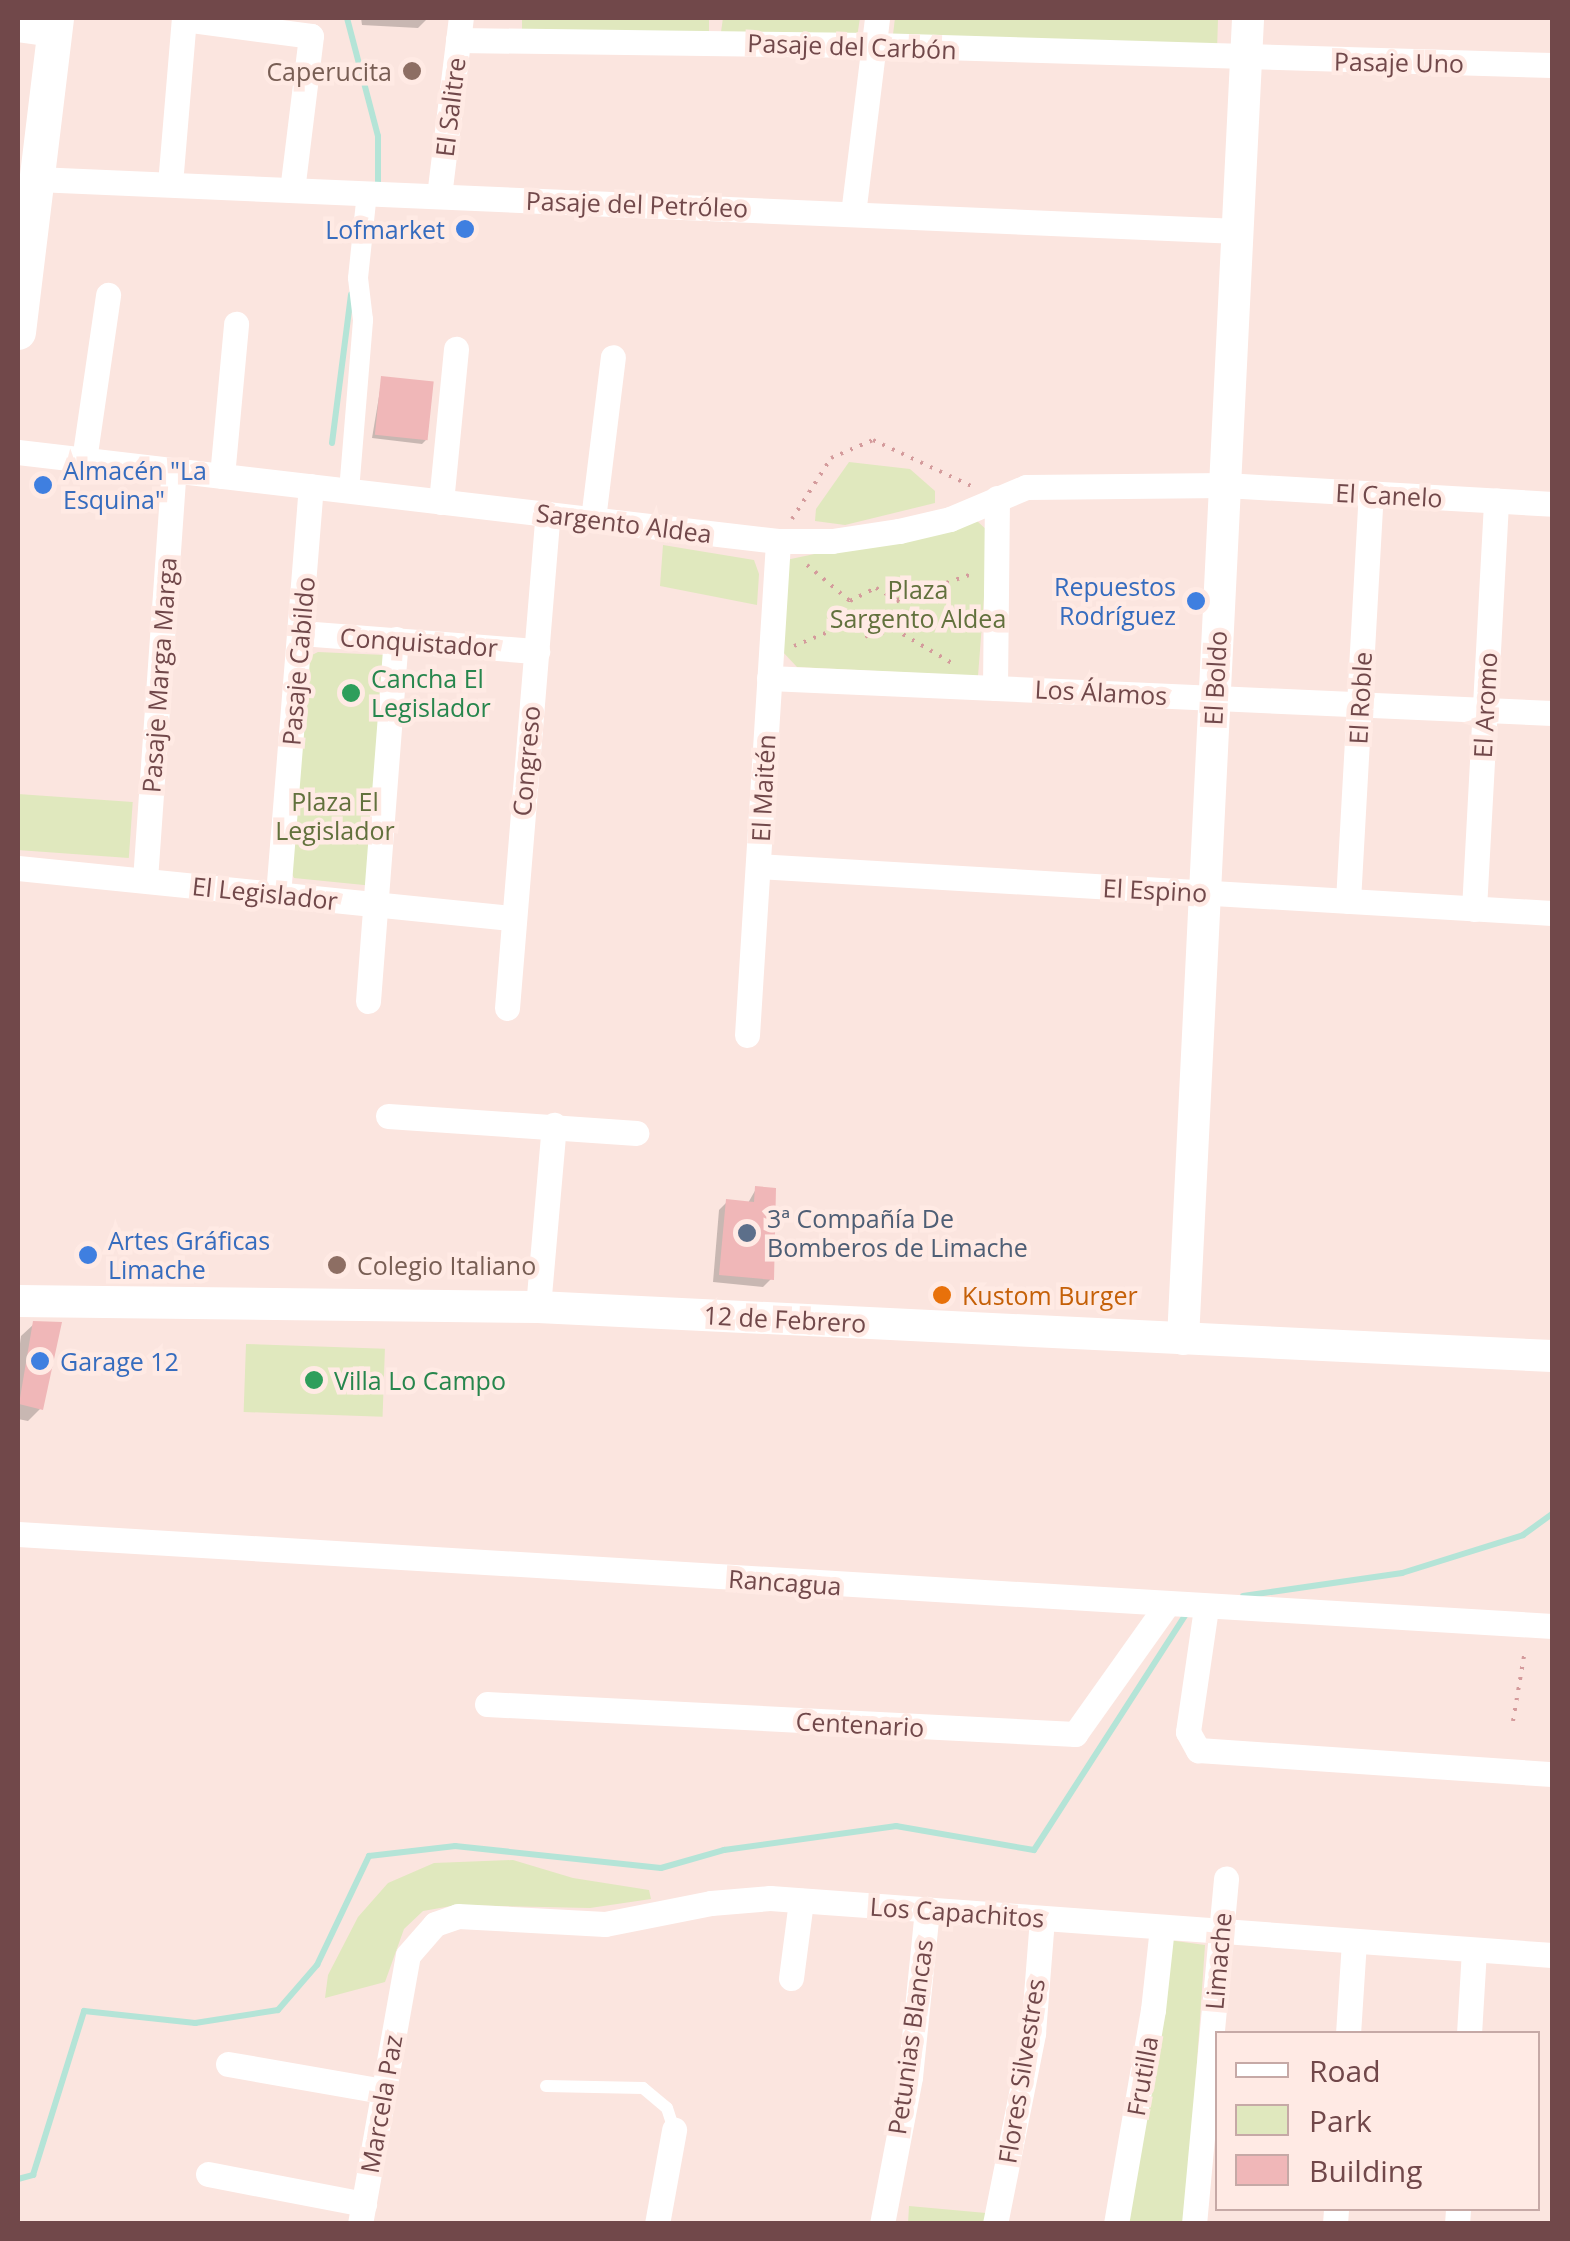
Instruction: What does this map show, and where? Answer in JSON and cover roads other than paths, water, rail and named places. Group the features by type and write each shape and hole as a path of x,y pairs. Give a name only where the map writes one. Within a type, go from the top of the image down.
{"main road":[{"path":"18,332 36,179 29,142 55,26"}],"street":[{"path":"853,214 878,18"},
{"name":"El Boldo","path":"1183,1339 1248,18"},
{"path":"170,184 184,19 311,36 292,190"},
{"path":"18,29 55,26"},
{"name":"Pasaje del Carbón","path":"460,29 715,30 874,46 1246,59"},
{"name":"El Salitre","path":"439,196 460,29"},
{"name":"Pasaje Uno","path":"1246,59 1552,66"},
{"name":"Pasaje del Petróleo","path":"36,179 1238,230"},
{"path":"349,491 364,320 358,278 373,193"},
{"path":"84,460 108,294"},
{"path":"222,476 236,324"},
{"path":"442,502 456,349"},
{"path":"593,519 613,357"},
{"name":"Sargento Aldea","path":"18,452 778,541 832,541 950,520 1026,487 1225,485"},
{"name":"Pasaje Marga Marga","path":"145,880 174,470"},
{"name":"El Canelo","path":"1225,485 1552,504"},
{"name":"Pasaje Cabildo","path":"278,896 311,486"},
{"name":"El Roble","path":"1348,902 1372,494"},
{"path":"994,688 997,498"},
{"name":"El Aromo","path":"1474,909 1496,501"},
{"name":"Congreso","path":"508,1008 512,918 548,514"},
{"name":"El Maitén","path":"747,1034 778,541"},
{"name":"Conquistador","path":"301,633 537,651"},
{"path":"368,1001 396,639"},
{"name":"Los Álamos","path":"770,667 994,688 1552,713"},
{"name":"El Espino","path":"758,866 1552,914"},
{"name":"El Legislador","path":"18,868 512,918"},
{"path":"388,1116 636,1132"},
{"path":"538,1307 554,1125"},
{"name":"12 de Febrero","path":"18,1301 538,1307 1552,1356"},
{"name":"Rancagua","path":"18,1534 1540,1626"},
{"path":"1188,1607 1188,1732 1198,1750 1552,1774"},
{"name":"Centenario","path":"487,1704 1075,1734 1188,1607"},
{"name":"Limache","path":"1194,2224 1226,1878"},
{"name":"Los Capachitos","path":"401,1984 408,1955 426,1932 458,1916 605,1924 743,1898 1552,1955"},
{"path":"791,1978 802,1901"},
{"name":"Petunias Blancas","path":"882,2224 910,2077 927,1909"},
{"name":"Flores Silvestres","path":"995,2224 1033,2033 1042,1919"},
{"name":"Frutilla","path":"1116,2224 1153,2010 1162,1928"},
{"path":"1348,2031 1354,1941"},
{"path":"1469,2031 1474,1950"},
{"name":"Marcela Paz","path":"362,2214 401,1984"},
{"path":"228,2064 382,2091"},
{"path":"657,2224 674,2130"},
{"path":"208,2174 362,2214"}],"lane":[{"path":"546,2086 643,2088 667,2108 674,2130"}],"waterway":[{"path":"347,18 378,136 378,187"},
{"path":"332,443 351,294"},
{"path":"1243,1596 1402,1573 1523,1535 1552,1514"},
{"path":"18,2179 33,2175 84,2011 195,2023 278,2010 317,1965 369,1856 455,1846 661,1868 724,1850 896,1826 1034,1850 1187,1613"}],"place":[{"name":"Caperucita","path":"412,71"},
{"name":"Lofmarket","path":"465,229"},
{"name":"Almacén \"La Esquina\"","path":"43,485"},
{"name":"Repuestos Rodríguez","path":"1196,601"},
{"name":"Cancha El Legislador","path":"351,693"},
{"name":"3ª Compañía De Bomberos de Limache","path":"747,1233"},
{"name":"Artes Gráficas Limache","path":"88,1255"},
{"name":"Colegio Italiano","path":"337,1265"},
{"name":"Kustom Burger","path":"942,1295"},
{"name":"Garage 12","path":"40,1361"},
{"name":"Villa Lo Campo","path":"314,1380"}],"park label":[{"name":"Plaza Sargento Aldea","path":"918,604"},
{"name":"Plaza El Legislador","path":"335,816"}]}
